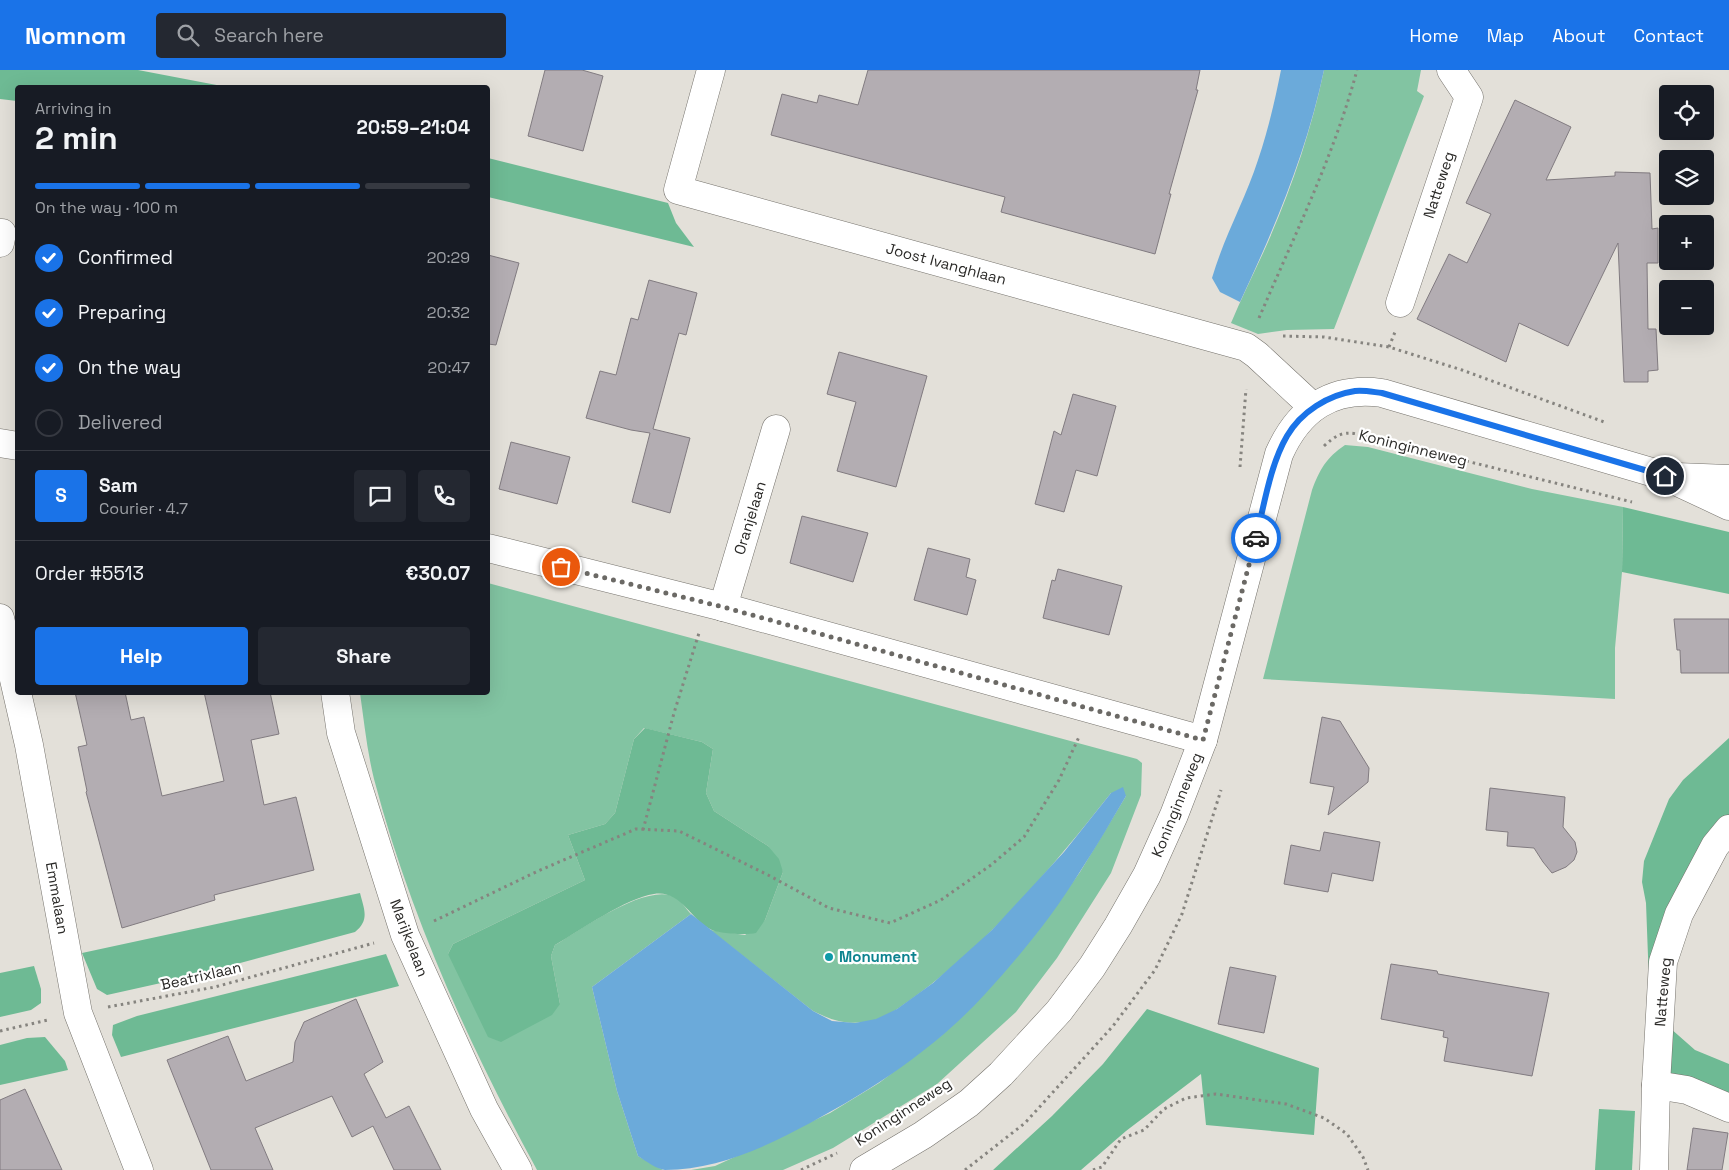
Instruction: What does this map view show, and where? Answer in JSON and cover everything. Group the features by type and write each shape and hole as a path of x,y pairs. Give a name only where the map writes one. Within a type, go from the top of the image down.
{"street":[{"name":"Joost Ivanghlaan","path":"711,70 678,190 1252,351 1314,407"},
{"name":"Natteweg","path":"1400,303 1469,96 1451,70"},
{"name":"Koninginneweg","path":"864,1170 923,1135 970,1103 1001,1074 1059,1011 1118,926 1147,875 1174,815 1203,740 1277,461 1291,430 1314,407 1354,391 1382,393 1665,476 1729,506"},
{"name":"Oranjelaan","path":"716,605 776,429"},
{"path":"0,443 15,446"},
{"name":"Koninginneweg","path":"1665,476 1729,479"},
{"path":"490,548 716,605 1203,740"},
{"name":"Emmalaan","path":"0,618 15,684"},
{"name":"Emmalaan","path":"18,695 29,745 78,1014 138,1170"},
{"name":"Marijkelaan","path":"335,695 341,733 405,935 484,1109 518,1170"},
{"name":"Natteweg","path":"1654,1170 1656,1085 1663,962 1678,914 1714,846 1729,829"},
{"path":"1656,1085 1687,1090 1729,1108"}],"path":[{"path":"1252,351 1321,176 1357,70"},
{"path":"1252,351 1270,340 1287,336 1331,338 1389,347 1462,370 1613,425"},
{"name":"Koninginneweg","path":"1322,447 1336,435 1347,432 1632,502"},
{"path":"643,830 674,713 716,605"},
{"name":"Beatrixlaan","path":"0,1030 214,987 405,935 538,871 636,829 679,831 768,875 829,908 890,923 941,900 990,865 1024,837 1059,780 1091,709"},
{"path":"965,1170 1025,1123 1113,1026 1155,970 1182,914 1222,785"},
{"path":"1093,1170 1102,1167 1121,1139 1144,1130 1164,1109 1186,1098 1216,1094 1286,1104 1324,1118 1347,1134 1363,1157 1368,1170"},
{"name":"Koninginneweg","path":"801,1170 843,1151"}],"green space":[{"path":"0,70 138,70 217,85 15,85 15,101 0,99"},
{"path":"1324,70 1421,70 1417,91 1424,96 1334,329 1287,330 1258,334 1231,323 1274,229 1291,185 1313,116"},
{"path":"490,158 668,203 676,223 694,247 490,197"},
{"path":"1345,445 1368,447 1532,489 1623,507 1622,572 1615,648 1615,699 1263,679 1312,490 1324,464"},
{"path":"1623,507 1729,532 1729,594 1622,572"},
{"path":"490,584 1137,759 1142,763 1141,795 1111,873 1057,958 1016,1012 937,1084 833,1148 783,1170 691,1170 715,1166 830,1113 879,1083 942,1035 1040,928 1080,872 1126,796 1111,793 1067,848 1020,901 944,974 886,1016 866,1022 850,1023 828,1018 813,1011 710,930 745,935 765,920 783,872 768,846 714,811 706,793 713,749 702,742 644,728 634,739 615,813 605,824 568,835 585,880 453,944 448,954 560,1004 551,956 555,945 614,910 648,896 663,894 675,897 691,914 592,987 617,1091 638,1156 663,1170 537,1170 465,1027 423,930 389,830 374,779 360,695 490,695"},
{"path":"645,728 702,742 713,749 706,793 714,811 768,846 779,859 783,872 765,920 756,933 725,933 710,929 671,896 654,894 630,902 604,915 555,945 551,956 560,1004 552,1015 501,1042 488,1037 448,954 453,944 585,880 568,835 605,824 615,813 634,739"},
{"path":"1729,738 1729,820 1649,983 1646,903 1642,882 1644,861 1669,799 1683,780"},
{"path":"360,893 365,914 363,923 355,932 188,977 107,995 97,989 82,953"},
{"path":"386,954 399,986 121,1057 112,1035 113,1025 137,1016"},
{"path":"34,966 41,989 41,1003 31,1010 0,1017 0,973"},
{"path":"1147,1009 1319,1068 1314,1135 1206,1125 1201,1074 1126,1131 1081,1170 993,1170 1052,1116 1103,1064"},
{"path":"1670,1028 1695,1050 1729,1064 1729,1103 1666,1072"},
{"path":"45,1037 65,1061 68,1070 0,1085 0,1045 27,1038"},
{"path":"1599,1109 1635,1111 1632,1170 1595,1170"}],"water":[{"path":"1281,70 1324,70 1309,130 1289,188 1240,302 1220,292 1212,278 1222,248 1258,160"},
{"path":"1123,787 1126,796 1071,886 1036,934 999,979 965,1015 918,1055 867,1090 814,1121 787,1135 728,1160 697,1167 665,1170 638,1156 617,1091 592,987 691,914 813,1011 832,1021 855,1023 876,1019 897,1009 933,983 992,930 1064,852 1111,793"}],"building":[{"path":"545,70 582,70 603,76 583,151 528,136"},
{"path":"868,70 1200,70 1196,90 1198,90 1169,194 1171,194 1155,254 1001,212 1005,197 771,135 782,94 817,103 819,95 858,105"},
{"path":"1515,100 1571,127 1546,180 1615,176 1615,172 1650,173 1652,229 1658,228 1658,263 1647,263 1648,329 1656,329 1658,370 1648,371 1648,382 1624,382 1618,243 1568,346 1519,323 1506,362 1417,319 1449,254 1467,263 1491,214 1466,203"},
{"path":"490,256 519,263 496,345 490,344"},
{"path":"649,280 697,293 686,335 679,333 653,429 690,438 670,513 632,502 650,433 586,418 600,371 616,375 631,318 638,320"},
{"path":"839,352 927,376 896,487 837,471 856,402 827,394"},
{"path":"1073,394 1116,406 1097,476 1076,470 1064,512 1035,504 1054,431 1061,435"},
{"path":"511,442 570,457 557,504 499,489"},
{"path":"802,516 868,533 853,582 790,563"},
{"path":"928,548 970,559 966,577 976,580 967,615 914,600"},
{"path":"1058,569 1122,586 1109,635 1043,618 1052,580 1055,581"},
{"path":"1674,619 1729,619 1729,673 1681,673 1680,650 1677,650"},
{"path":"76,695 126,695 131,720 144,717 162,796 224,781 205,695 271,695 279,734 251,740 264,805 296,797 314,870 214,895 215,900 122,928 86,792 78,747 87,745"},
{"path":"1322,717 1340,721 1369,768 1368,782 1328,815 1334,787 1310,783"},
{"path":"1490,788 1565,797 1563,827 1575,842 1577,852 1574,860 1566,867 1552,873 1534,848 1507,846 1508,832 1486,830"},
{"path":"1324,832 1380,842 1373,881 1332,873 1328,892 1284,884 1291,845 1320,851"},
{"path":"1391,964 1549,993 1532,1076 1444,1061 1448,1038 1443,1037 1444,1031 1381,1019"},
{"path":"1230,967 1276,976 1264,1033 1218,1024"},
{"path":"356,999 383,1062 364,1074 386,1118 409,1106 441,1170 394,1170 373,1126 352,1137 332,1096 255,1128 273,1170 211,1170 167,1060 228,1036 246,1081 293,1062 295,1042 304,1022"},
{"path":"25,1089 62,1170 0,1170 0,1100"},
{"path":"1693,1128 1728,1133 1722,1170 1687,1170"}],"way so far":[{"path":"561,567 723,607 1203,740 1256,538"}],"place":[{"name":"Monument","path":"829,957"}],"route":[{"path":"1256,538 1279,454 1291,430 1314,407 1354,391 1382,393 1665,476"}]}
